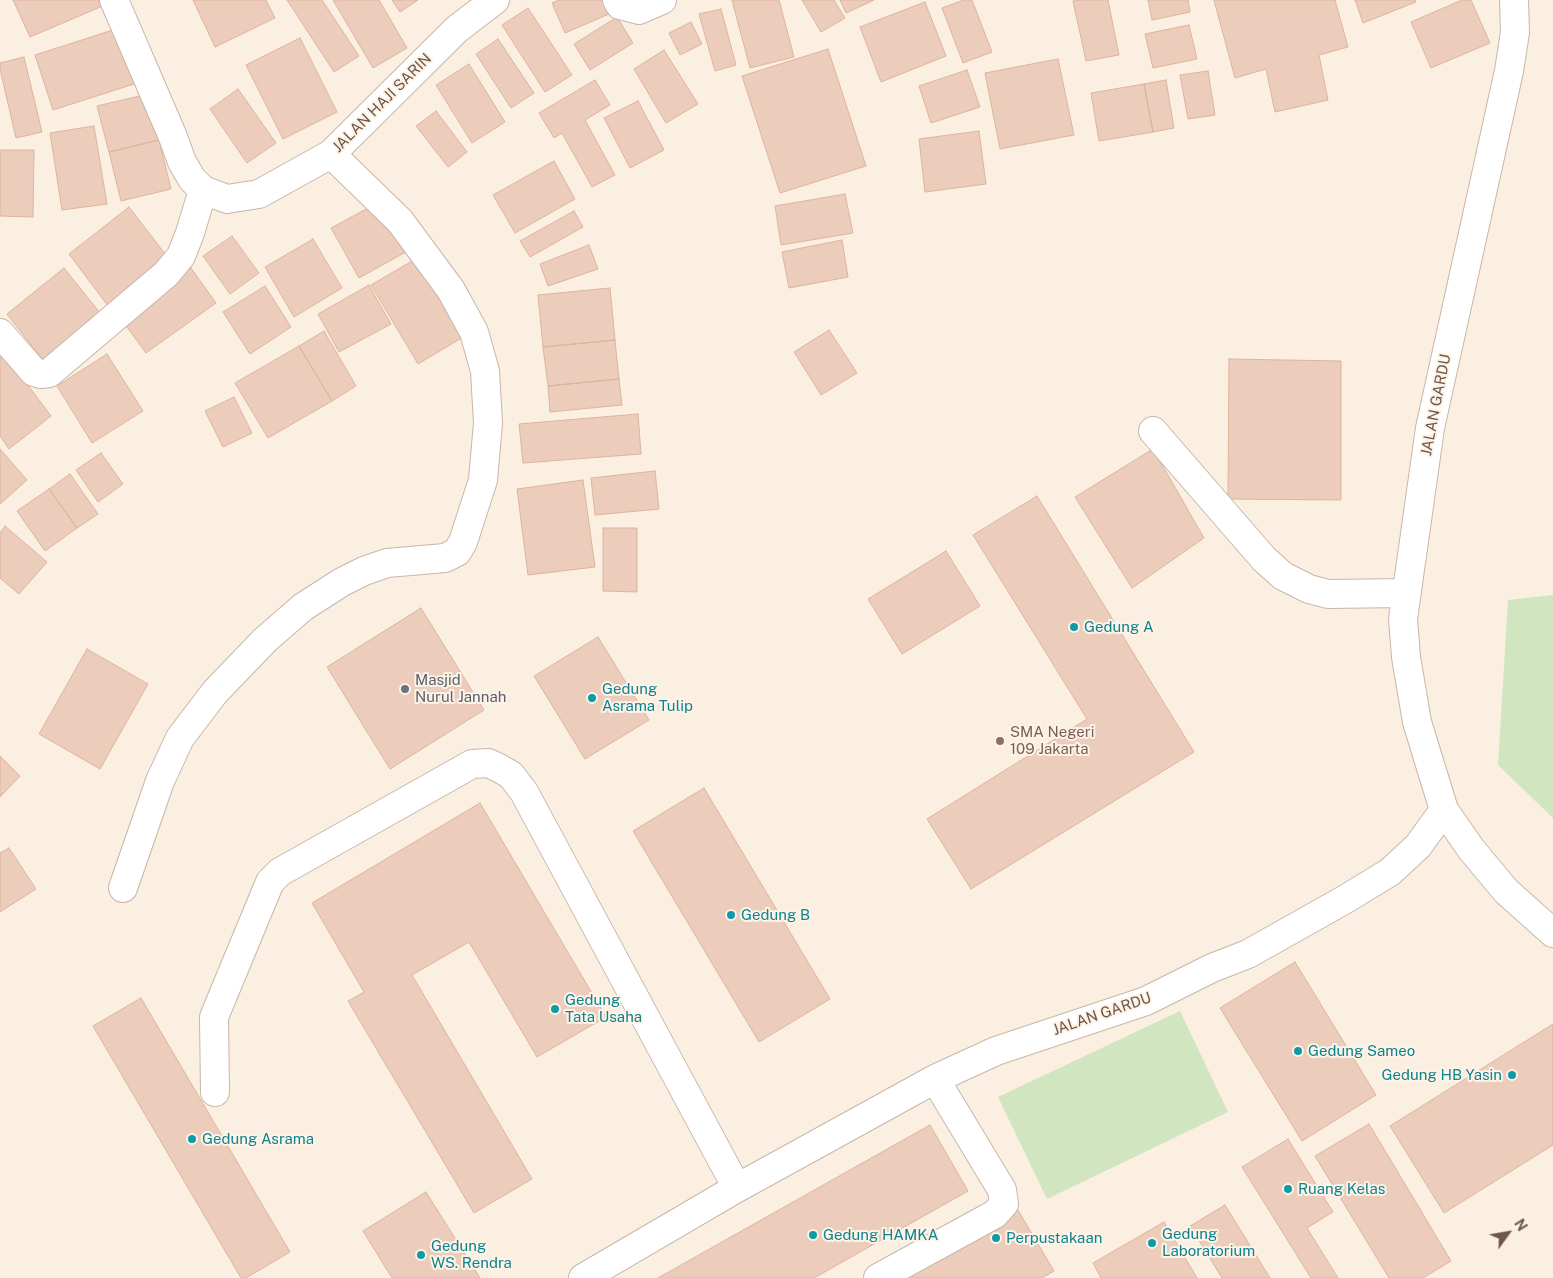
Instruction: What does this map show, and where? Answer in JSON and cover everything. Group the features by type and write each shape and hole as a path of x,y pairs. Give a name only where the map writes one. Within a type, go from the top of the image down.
{"street":[{"name":"JALAN HAJI SARIN","path":"114,0 182,162 192,179 203,190 227,199 259,194 331,154 457,29 495,0"},
{"path":"617,0 620,5 639,10 662,0"},
{"name":"JALAN GARDU","path":"1514,0 1516,32 1509,71 1430,428 1406,592 1403,628 1417,722 1444,810 1471,849 1506,891 1553,933"},
{"path":"123,888 160,781 180,738 215,692 266,640 303,607 342,582 364,571 387,563 445,558 457,552 463,542 483,480 488,423 485,371 474,332 451,290 400,221 331,154"},
{"path":"0,333 34,372 40,374 49,373 166,274 180,256 190,233 203,190"},
{"path":"1153,431 1264,559 1283,576 1309,589 1328,594 1406,592"},
{"path":"215,1092 214,1017 270,882 280,872 472,764 488,763 510,775 524,792 737,1188"},
{"name":"JALAN GARDU","path":"583,1278 737,1188 935,1079 996,1051 1146,1001 1212,968 1248,954 1390,872 1418,846 1444,810"},
{"path":"878,1278 995,1214 1004,1204 1002,1190 935,1079"}],"green space":[{"path":"1553,595 1553,818 1498,765 1508,600"},
{"path":"1180,1011 1228,1112 1047,1199 998,1097"}],"building":[{"path":"13,0 103,0 105,5 30,37"},
{"path":"193,0 266,0 275,18 215,47"},
{"path":"287,0 322,0 359,56 334,72"},
{"path":"333,0 379,0 407,48 373,68"},
{"path":"392,0 418,0 400,12"},
{"path":"559,0 611,0 616,11 565,33 552,3"},
{"path":"732,0 779,0 794,57 750,68"},
{"path":"802,0 834,0 845,18 821,32"},
{"path":"840,0 874,0 846,13"},
{"path":"964,0 972,0 992,52 963,63 942,8"},
{"path":"1108,0 1119,55 1086,61 1073,1"},
{"path":"1148,0 1188,0 1190,12 1152,20"},
{"path":"1214,0 1335,0 1348,47 1319,55 1328,100 1275,112 1266,69 1235,78"},
{"path":"1355,0 1415,0 1416,2 1363,23"},
{"path":"1462,0 1471,0 1490,43 1431,68 1411,22"},
{"path":"925,2 946,56 881,82 860,27"},
{"path":"528,8 572,75 545,92 502,25"},
{"path":"721,9 736,65 715,71 699,14"},
{"path":"617,17 633,43 590,70 574,44"},
{"path":"691,22 702,44 680,55 669,33"},
{"path":"1189,25 1197,59 1153,68 1145,34"},
{"path":"119,28 137,83 53,110 35,55"},
{"path":"300,38 337,112 283,139 246,65"},
{"path":"498,39 534,93 511,108 476,54"},
{"path":"828,49 866,166 780,193 742,76"},
{"path":"664,50 698,104 666,123 634,69"},
{"path":"24,57 42,132 16,138 0,63"},
{"path":"1058,59 1074,135 1000,149 985,73"},
{"path":"469,64 505,122 472,143 436,85"},
{"path":"967,70 980,107 931,123 919,86"},
{"path":"1208,71 1215,115 1188,119 1180,75"},
{"path":"595,80 610,105 585,120 615,175 592,187 562,133 554,138 539,113"},
{"path":"1166,80 1174,128 1153,132 1144,84"},
{"path":"1144,84 1153,132 1099,141 1091,93"},
{"path":"238,89 276,143 247,163 210,109"},
{"path":"148,94 159,140 109,152 97,106"},
{"path":"638,101 664,150 630,168 604,118"},
{"path":"436,111 467,152 448,167 416,126"},
{"path":"94,126 107,204 62,210 50,133"},
{"path":"979,131 986,184 925,192 919,139"},
{"path":"159,140 171,189 121,201 109,152"},
{"path":"0,150 34,150 33,217 0,216"},
{"path":"554,161 575,199 515,233 493,195"},
{"path":"845,194 853,233 781,245 775,206"},
{"path":"379,202 406,252 359,278 331,228"},
{"path":"129,207 169,259 108,306 69,254"},
{"path":"574,211 583,227 530,257 520,241"},
{"path":"232,236 259,273 230,294 203,256"},
{"path":"313,239 342,288 294,317 265,267"},
{"path":"842,240 848,277 789,288 782,252"},
{"path":"589,245 598,269 548,286 540,264"},
{"path":"419,257 465,336 418,364 371,285"},
{"path":"64,268 104,318 46,364 7,314"},
{"path":"191,268 216,303 146,353 121,319"},
{"path":"369,285 391,324 339,352 318,314"},
{"path":"265,286 291,327 250,354 223,312"},
{"path":"610,288 615,340 543,347 538,295"},
{"path":"829,330 857,373 821,395 794,352"},
{"path":"324,331 356,386 332,401 299,346"},
{"path":"615,340 619,379 548,386 543,347"},
{"path":"299,346 332,401 268,438 235,383"},
{"path":"0,348 51,416 9,449 0,436"},
{"path":"107,354 143,411 92,443 57,386"},
{"path":"1229,359 1341,361 1341,500 1228,499"},
{"path":"619,379 622,405 550,412 548,386"},
{"path":"234,397 252,433 223,447 205,411"},
{"path":"638,414 641,454 523,463 519,424"},
{"path":"0,449 27,480 0,504"},
{"path":"1153,449 1204,538 1132,588 1075,497"},
{"path":"101,453 123,484 98,502 76,470"},
{"path":"655,471 659,509 595,515 591,478"},
{"path":"70,474 98,514 77,528 49,489"},
{"path":"583,480 595,567 528,575 517,489"},
{"path":"49,489 77,528 45,551 17,511"},
{"name":"Gedung A","path":"1037,496 1194,752 971,889 927,819 1087,719 973,535"},
{"path":"5,526 47,562 19,594 0,578 0,533"},
{"path":"603,528 637,528 637,592 603,591"},
{"path":"946,551 980,606 902,654 868,599"},
{"name":"Masjid Nurul Jannah","path":"421,608 484,710 390,769 327,667"},
{"name":"Gedung Asrama Tulip","path":"598,637 649,720 585,759 534,676"},
{"path":"87,649 148,684 100,769 39,734"},
{"path":"0,756 20,776 0,797"},
{"name":"Gedung B","path":"704,788 830,999 759,1042 633,831"},
{"name":"Gedung Tata Usaha","path":"480,803 606,1017 537,1057 469,942 412,975 532,1179 474,1213 348,1001 364,992 312,903"},
{"path":"9,848 36,889 0,912 0,853"},
{"name":"Gedung Sameo","path":"1295,962 1376,1095 1302,1141 1220,1008"},
{"name":"Gedung Asrama","path":"141,998 290,1252 246,1278 241,1278 93,1026"},
{"name":"Gedung HB Yasin","path":"1553,1024 1553,1145 1444,1213 1390,1126"},
{"path":"1369,1124 1451,1261 1423,1278 1389,1278 1315,1156"},
{"name":"Gedung HAMKA","path":"930,1125 968,1191 814,1278 658,1278"},
{"name":"Ruang Kelas","path":"1288,1139 1333,1212 1307,1228 1338,1278 1311,1278 1242,1167"},
{"name":"Gedung WS. Rendra","path":"426,1192 480,1278 392,1278 363,1231"},
{"name":"Perpustakaan","path":"1015,1205 1054,1271 1042,1278 886,1278"},
{"path":"1225,1205 1270,1278 1222,1278 1190,1226"},
{"name":"Gedung Laboratorium","path":"1164,1222 1197,1278 1101,1278 1093,1263"}],"place":[{"name":"Gedung A","path":"1074,627"},
{"name":"Masjid Nurul Jannah","path":"405,689"},
{"name":"Gedung Asrama Tulip","path":"592,698"},
{"name":"SMA Negeri 109 Jakarta","path":"1000,741"},
{"name":"Gedung B","path":"731,915"},
{"name":"Gedung Tata Usaha","path":"555,1009"},
{"name":"Gedung Sameo","path":"1298,1051"},
{"name":"Gedung HB Yasin","path":"1512,1075"},
{"name":"Gedung Asrama","path":"192,1139"},
{"name":"Ruang Kelas","path":"1288,1189"},
{"name":"Gedung HAMKA","path":"813,1235"},
{"name":"Perpustakaan","path":"996,1238"},
{"name":"Gedung Laboratorium","path":"1152,1243"},
{"name":"Gedung WS. Rendra","path":"421,1255"}]}
